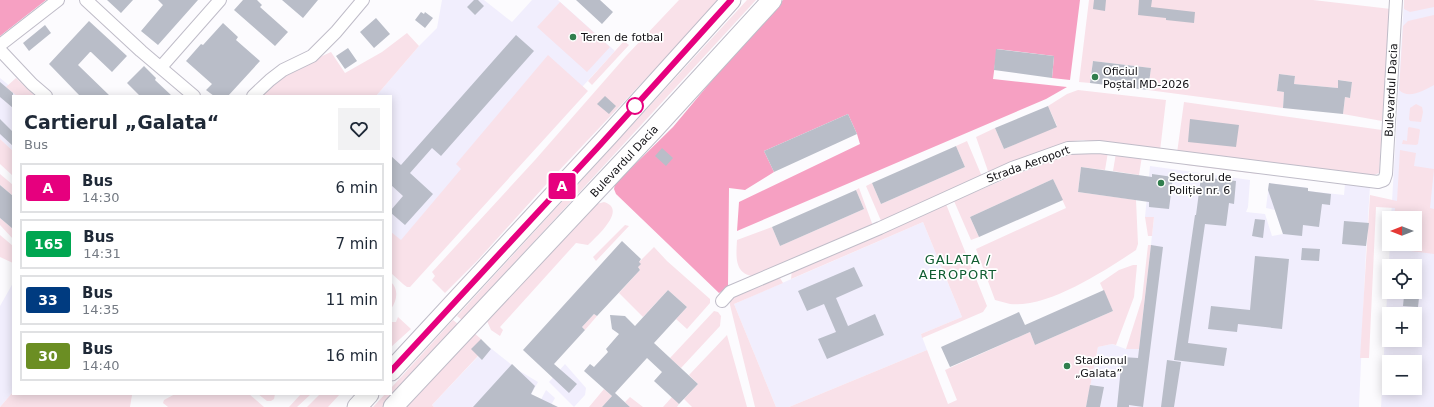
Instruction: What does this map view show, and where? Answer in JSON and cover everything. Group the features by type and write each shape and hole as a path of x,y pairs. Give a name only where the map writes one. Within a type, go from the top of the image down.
{"main road":[{"path":"392,370 605,140 731,0"},
{"name":"Bulevardul Dacia","path":"393,407 654,129 772,0"},
{"path":"357,407 368,395"}],"street":[{"path":"0,45 58,0"},
{"path":"86,0 141,51 193,95"},
{"path":"161,67 220,0"},
{"path":"254,95 283,70 312,56 336,32 363,0"},
{"name":"Bulevardul Dacia","path":"1384,180 1386,174 1396,0"},
{"path":"0,50 32,84 45,95"},
{"name":"Strada Aeroport","path":"722,301 730,292 880,228 1012,168 1068,148 1099,147 1378,182 1384,180"}],"shaded area":[{"path":"0,0 46,0 0,36"},
{"path":"442,0 484,0 512,22 532,0 558,0 615,51 583,86 392,272 392,95 377,95 419,46 437,28"},
{"path":"679,0 720,0 552,178 477,261 445,293 432,280 435,276 432,272 535,160 626,56"},
{"path":"747,0 756,0 462,320 457,316"},
{"path":"783,0 1080,0 1070,80 1052,78 1054,56 997,49 993,79 1067,87 1046,99 737,231 739,202 860,144 848,114 764,151 774,172 745,190 729,188 728,287 719,293 616,194 614,189 615,184 673,127 734,54"},
{"path":"1089,0 1313,0 1391,9 1382,121 1343,114 1345,97 1350,98 1352,82 1339,80 1338,88 1294,84 1295,76 1279,74 1277,91 1284,92 1283,108 1148,90 1151,68 1093,61 1090,83 1079,82"},
{"path":"1404,0 1434,0 1434,407 1381,407 1382,389 1382,395 1422,395 1422,355 1384,355 1384,347 1422,347 1422,307 1387,307 1387,299 1422,299 1422,259 1389,259 1390,251 1422,251 1422,211 1391,211"},
{"path":"1404,0 1434,0 1434,7 1410,12 1404,9"},
{"name":"Teren de fotbal","path":"560,2 610,47 587,72 537,27"},
{"path":"1434,15 1434,85 1416,93 1403,93 1399,90 1403,26 1408,21"},
{"path":"407,33 419,46 377,95 259,95 278,76 331,52 345,73 382,52"},
{"path":"624,41 629,45 592,85 588,81"},
{"path":"548,55 588,91 410,287 407,287 392,274 392,233 401,240 461,169 456,164"},
{"path":"0,78 21,95 12,95 12,150 0,139"},
{"path":"16,78 34,95 16,95 6,87"},
{"path":"1078,90 1166,100 1160,151 1083,140 1073,141 989,174 976,137 995,128 1004,149 1057,126 1048,106 1067,94"},
{"path":"1184,102 1382,130 1379,173 1374,175 1353,175 1177,153"},
{"path":"1416,104 1422,107 1423,112 1421,122 1410,121 1409,119 1410,108"},
{"path":"1409,127 1420,130 1418,144 1416,145 1402,144 1403,140 1407,141"},
{"path":"0,139 12,150 12,175 0,164"},
{"path":"967,141 983,179 882,223 866,186 872,183 881,204 965,167 956,146"},
{"path":"1400,150 1416,153 1414,166 1434,169 1430,208 1434,209 1434,254 1411,251 1422,251 1422,211 1395,211 1395,208 1376,207 1369,358 1360,358 1370,195 1397,201"},
{"path":"1108,152 1105,170 1081,167 1078,192 1136,200 1138,244 1136,250 1108,268 1059,294 1025,304 1010,304 995,300 976,249 1066,208 1053,179 970,217 979,237 971,240 954,201 1067,153"},
{"path":"1116,153 1142,156 1139,175 1113,171"},
{"path":"1187,161 1259,170 1258,174 1186,165"},
{"path":"1150,166 1250,180 1248,207 1246,212 1265,214 1272,236 1283,234 1275,210 1266,208 1269,183 1308,188 1308,191 1344,195 1345,184 1370,186 1359,407 1086,407 1098,347 1112,344 1126,349 1139,349 1154,218 1145,217"},
{"path":"0,174 12,184 12,195 0,185"},
{"path":"859,188 873,226 757,277 749,276 740,269 736,253 737,240 772,227 780,246 864,209 856,190"},
{"path":"604,202 611,206 613,211 612,217 603,230 588,245 576,243 500,327 503,330 500,336 491,330 487,321 597,204"},
{"path":"946,204 987,306 983,312 922,338 921,334 962,317 923,222 791,279 792,270"},
{"path":"1145,217 1154,217 1152,236 1148,236"},
{"path":"0,218 12,228 12,238 0,225"},
{"path":"923,222 962,317 921,334 927,350 789,407 776,407 734,304"},
{"path":"625,225 629,226 596,261 593,257"},
{"path":"0,235 12,245 12,263 0,257"},
{"path":"1148,245 1151,245 1139,349 1126,349 1142,299"},
{"path":"654,247 667,261 710,299 710,303 687,329 676,319 687,307 668,290 643,317 619,293 640,270 638,267 639,262"},
{"path":"1137,265 1134,297 1116,345 1112,344 1098,347 1086,407 789,407 927,350 948,404 957,400 945,370 1030,332 1035,345 1113,311 1100,283 1119,270"},
{"path":"777,277 780,278 783,283 734,304 776,407 755,407 730,300 733,297"},
{"path":"392,283 396,292 395,302 392,307"},
{"path":"12,285 12,393 0,407 0,306"},
{"path":"714,311 718,312 721,316 720,326 681,368 670,358"},
{"path":"594,314 597,316 585,330 582,327"},
{"path":"398,317 411,329 392,346 392,322 396,322"},
{"path":"453,320 458,324 383,407 373,407 384,395 392,395 392,387"},
{"path":"473,332 481,339 478,356 432,405 434,407 402,407"},
{"path":"727,335 747,407 692,407 684,399 698,384 689,375"},
{"path":"488,346 518,370 538,382 524,407 434,407 432,405"},
{"path":"565,364 586,388 585,395 574,407 549,382"},
{"path":"604,389 612,396 602,407 589,407"},
{"path":"546,390 555,398 550,407 537,407"},
{"path":"12,393 12,395 132,395 130,407 0,407"},
{"path":"173,395 250,395 264,407 168,407 163,403 164,400"},
{"path":"259,395 275,395 274,399 267,401"},
{"path":"300,395 310,395 297,407 289,407"},
{"path":"319,395 339,395 328,407 307,407"},
{"path":"630,397 643,407 630,407 625,402"},
{"path":"672,397 679,404 677,407 663,407"}],"building":[{"path":"107,0 133,0 121,13"},
{"path":"158,0 198,0 158,45 141,31 163,5"},
{"path":"243,0 257,0 262,5 260,7 288,32 275,46 234,10"},
{"path":"282,0 318,0 303,18"},
{"path":"474,0 478,0 484,6 475,15 467,7"},
{"path":"576,0 600,0 613,12 602,24"},
{"path":"1094,0 1106,0 1105,11 1093,9"},
{"path":"1139,0 1152,0 1151,7 1195,12 1194,23 1138,15"},
{"path":"421,12 424,14 425,12 433,18 425,28 415,20"},
{"path":"376,18 390,34 374,48 360,32"},
{"path":"89,21 127,56 112,72 91,52 78,65 109,95 79,95 49,64"},
{"path":"223,23 238,37 236,40 260,61 229,95 213,95 206,90 212,84 186,61 201,44 203,45"},
{"path":"45,25 51,33 29,51 23,43"},
{"path":"516,35 534,51 441,156 432,148 410,173 433,194 405,225 392,214 392,209 403,196 392,186 392,157 401,165"},
{"path":"348,48 357,61 345,69 336,56"},
{"path":"996,49 1054,56 1052,78 994,70"},
{"path":"1093,61 1151,68 1148,90 1090,83"},
{"path":"144,66 156,78 155,80 171,95 139,95 127,83"},
{"path":"1279,74 1295,76 1294,84 1338,88 1338,80 1352,82 1350,98 1345,97 1343,114 1283,108 1284,92 1277,91"},
{"path":"0,82 13,93 12,107 0,97"},
{"path":"605,96 616,106 609,114 597,104"},
{"path":"1048,106 1057,127 1004,149 995,128"},
{"path":"848,114 857,134 774,172 764,151"},
{"path":"0,119 12,131 12,145 0,134"},
{"path":"1190,119 1239,125 1236,147 1188,142"},
{"path":"956,146 965,167 881,204 872,183"},
{"path":"662,148 673,158 666,166 655,156"},
{"path":"1081,167 1152,177 1152,174 1173,177 1169,209 1149,207 1149,202 1078,192"},
{"path":"1201,177 1236,181 1234,204 1229,203 1226,226 1205,224 1188,343 1227,348 1224,366 1174,360"},
{"path":"1053,179 1063,200 979,237 970,217"},
{"path":"1269,183 1308,188 1308,191 1331,194 1330,205 1322,204 1319,227 1303,225 1302,236 1283,234 1268,190"},
{"path":"0,185 12,195 12,228 0,218"},
{"path":"856,190 864,209 780,246 772,227"},
{"path":"1255,219 1265,220 1263,238 1252,236"},
{"path":"1344,221 1369,223 1366,246 1342,244"},
{"path":"622,241 641,259 639,262 641,264 638,267 640,270 597,316 594,314 582,327 585,330 554,364 577,384 569,393 523,350"},
{"path":"1151,245 1163,247 1143,407 1129,405 1129,407 1117,407 1122,357 1138,358"},
{"path":"1302,248 1320,249 1319,261 1301,260"},
{"path":"1255,256 1289,259 1282,329 1238,324 1237,332 1208,329 1211,306 1250,310"},
{"path":"854,267 863,286 836,298 848,326 875,314 884,335 827,359 818,339 836,332 824,304 807,311 798,291"},
{"path":"668,290 687,307 654,343 698,384 679,404 654,381 662,372 647,358 615,393 630,407 602,407 612,396 584,371 590,364 594,367 608,352 606,349 619,334 612,329 610,315 625,316 635,326"},
{"path":"1104,290 1113,311 1035,345 1030,332 950,367 941,347 1019,312 1025,325"},
{"path":"1404,299 1419,299 1418,307 1403,306"},
{"path":"481,339 491,349 482,360 471,349"},
{"path":"1167,360 1181,362 1174,407 1161,407"},
{"path":"512,364 535,386 531,394 558,407 473,407"},
{"path":"1090,385 1104,387 1100,407 1086,407"}],"bus line":[{"name":"A","path":"392,370 448,311 731,0"}],"place":[{"name":"Teren de fotbal","path":"573,37"},
{"name":"Oficiul Poștal MD-2026","path":"1095,77"},
{"name":"Sectorul de Poliție nr. 6","path":"1161,183"},
{"name":"Stadionul „Galata”","path":"1067,366"}],"district":[{"name":"GALATA / AEROPORT","path":"958,266"}]}
